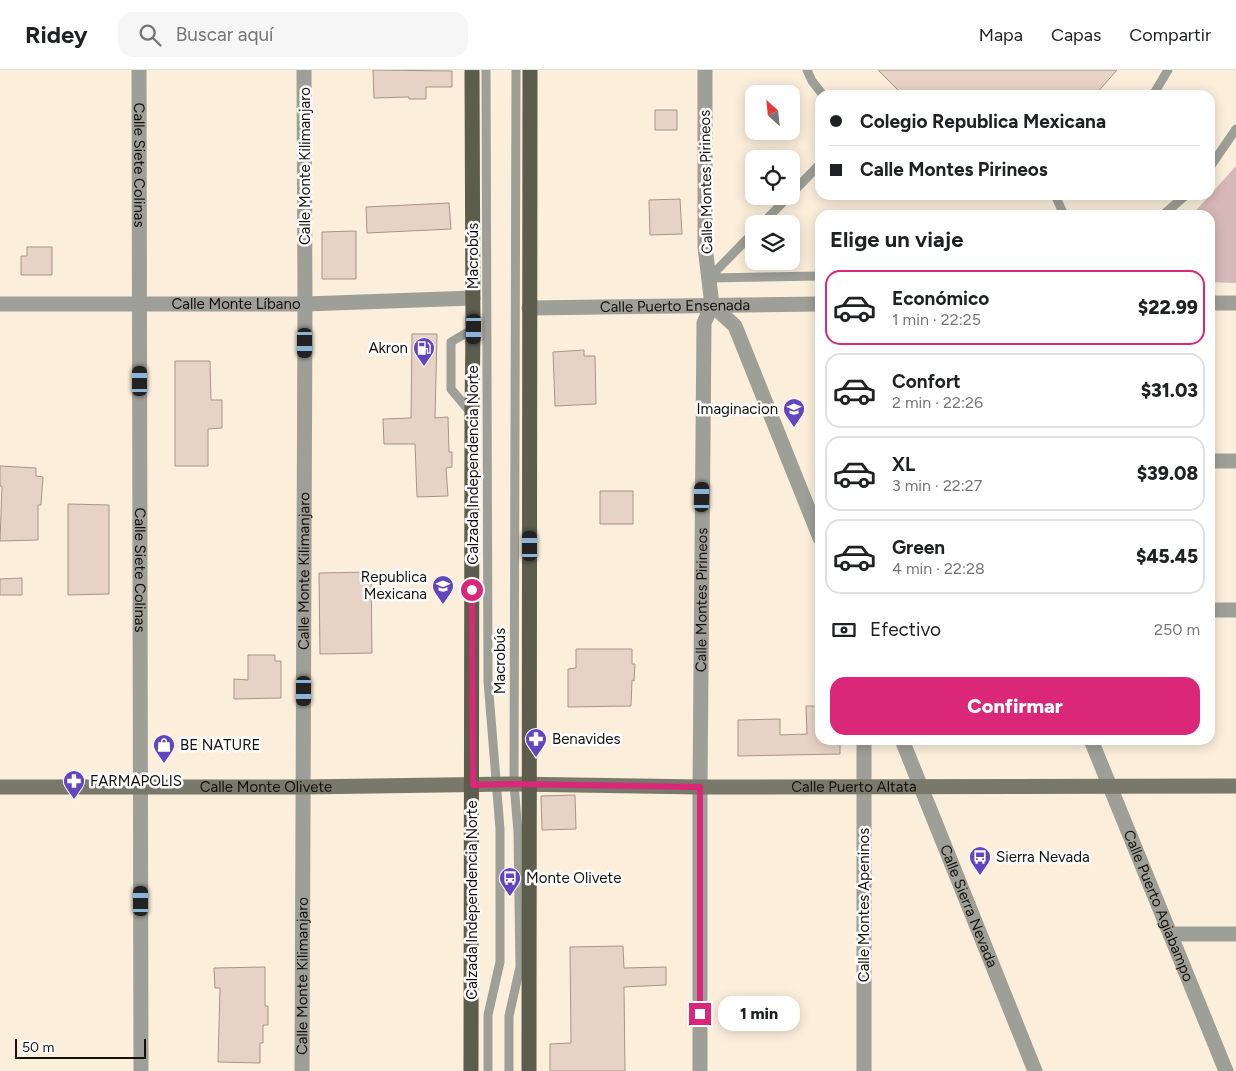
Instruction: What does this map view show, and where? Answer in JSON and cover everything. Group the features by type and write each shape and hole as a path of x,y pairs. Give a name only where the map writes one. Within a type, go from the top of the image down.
{"main road":[{"name":"Calzada Independencia Norte","path":"472,70 474,329 472,414 472,1071"},
{"path":"529,1071 530,70"}],"street":[{"name":"Calle Siete Colinas","path":"139,70 141,1071"},
{"name":"Calle Monte Kilimanjaro","path":"302,1071 304,70"},
{"name":"Calle Montes Pirineos","path":"700,1071 700,787 704,323 712,305 704,247 705,70"},
{"name":"Calle Monte Líbano","path":"0,304 305,304 473,298"},
{"path":"1215,303 1236,303"},
{"name":"Calle Puerto Ensenada","path":"529,308 815,304"},
{"path":"712,305 735,326 815,526"},
{"path":"1215,461 1236,461"},
{"path":"1215,610 1236,610"},
{"name":"Calle Montes Apeninos","path":"864,745 864,1071"},
{"name":"Calle Sierra Nevada","path":"904,745 1035,1071"},
{"name":"Calle Puerto Agiabampo","path":"1093,745 1226,1071"},
{"name":"Calle Puerto Altata","path":"473,785 530,784 700,787 1236,786"},
{"name":"Calle Monte Olivete","path":"0,787 473,785"},
{"path":"1170,934 1236,934"}],"lane":[{"name":"Macrobús","path":"486,70 488,681 500,829 500,962 488,1015 488,1071"},
{"name":"Macrobús","path":"509,1071 509,1016 520,967 518,832 514,784 516,70"},
{"path":"807,70 818,90"},
{"path":"1156,90 1168,70"},
{"path":"1215,160 1236,129"},
{"path":"800,185 815,169"},
{"path":"1169,210 1180,200"},
{"path":"771,215 780,205"},
{"path":"709,278 745,241"},
{"path":"709,278 815,276"},
{"path":"472,414 451,389 451,342 474,329"}],"shaded area":[{"path":"1236,166 1236,283 1215,282 1215,210 1196,210 1205,200 1215,200 1215,189"}],"building":[{"path":"373,70 452,71 452,87 426,87 426,99 409,99 409,97 374,98"},
{"path":"878,70 1117,70 1099,90 898,90"},
{"path":"655,110 677,110 677,130 655,130"},
{"path":"680,199 682,234 650,235 649,200"},
{"path":"449,203 451,229 367,233 366,207"},
{"path":"356,231 356,279 322,279 322,232"},
{"path":"27,247 52,247 52,275 21,275 21,256 27,256"},
{"path":"412,334 437,334 435,418 448,417 449,452 452,452 452,467 446,468 448,496 417,497 415,444 384,444 383,419 411,418"},
{"path":"584,350 584,356 595,356 596,404 555,406 553,352"},
{"path":"175,361 210,361 211,400 222,400 222,428 208,429 208,466 175,466"},
{"path":"0,466 36,468 36,476 43,477 41,505 38,505 38,540 0,541 2,486 0,486"},
{"path":"600,491 633,491 633,524 600,524"},
{"path":"68,504 109,505 109,594 68,595"},
{"path":"371,572 372,653 320,654 319,573"},
{"path":"22,578 22,595 0,595 0,579"},
{"path":"576,649 632,649 632,664 635,664 631,706 568,707 568,669 576,668"},
{"path":"248,655 275,655 275,661 281,661 281,698 234,699 234,679 248,680"},
{"path":"806,706 815,706 815,745 840,745 840,754 738,756 738,720 780,719 780,735 807,734"},
{"path":"575,795 576,829 542,830 541,796"},
{"path":"623,946 624,968 666,967 666,985 624,987 625,1071 550,1071 550,1044 571,1043 570,947"},
{"path":"265,967 265,1006 268,1006 268,1025 263,1025 263,1043 260,1043 260,1063 218,1062 220,988 215,988 214,968"}],"place":[{"name":"Akron","path":"424,367"},
{"name":"Imaginacion","path":"794,428"},
{"name":"Republica Mexicana","path":"443,605"},
{"name":"Benavides","path":"536,758"},
{"name":"BE NATURE","path":"164,764"},
{"name":"FARMAPOLIS","path":"74,800"},
{"name":"Sierra Nevada","path":"980,876"},
{"name":"Monte Olivete","path":"510,897"}],"route":[{"path":"472,590 473,785 700,787 700,1014"}]}
